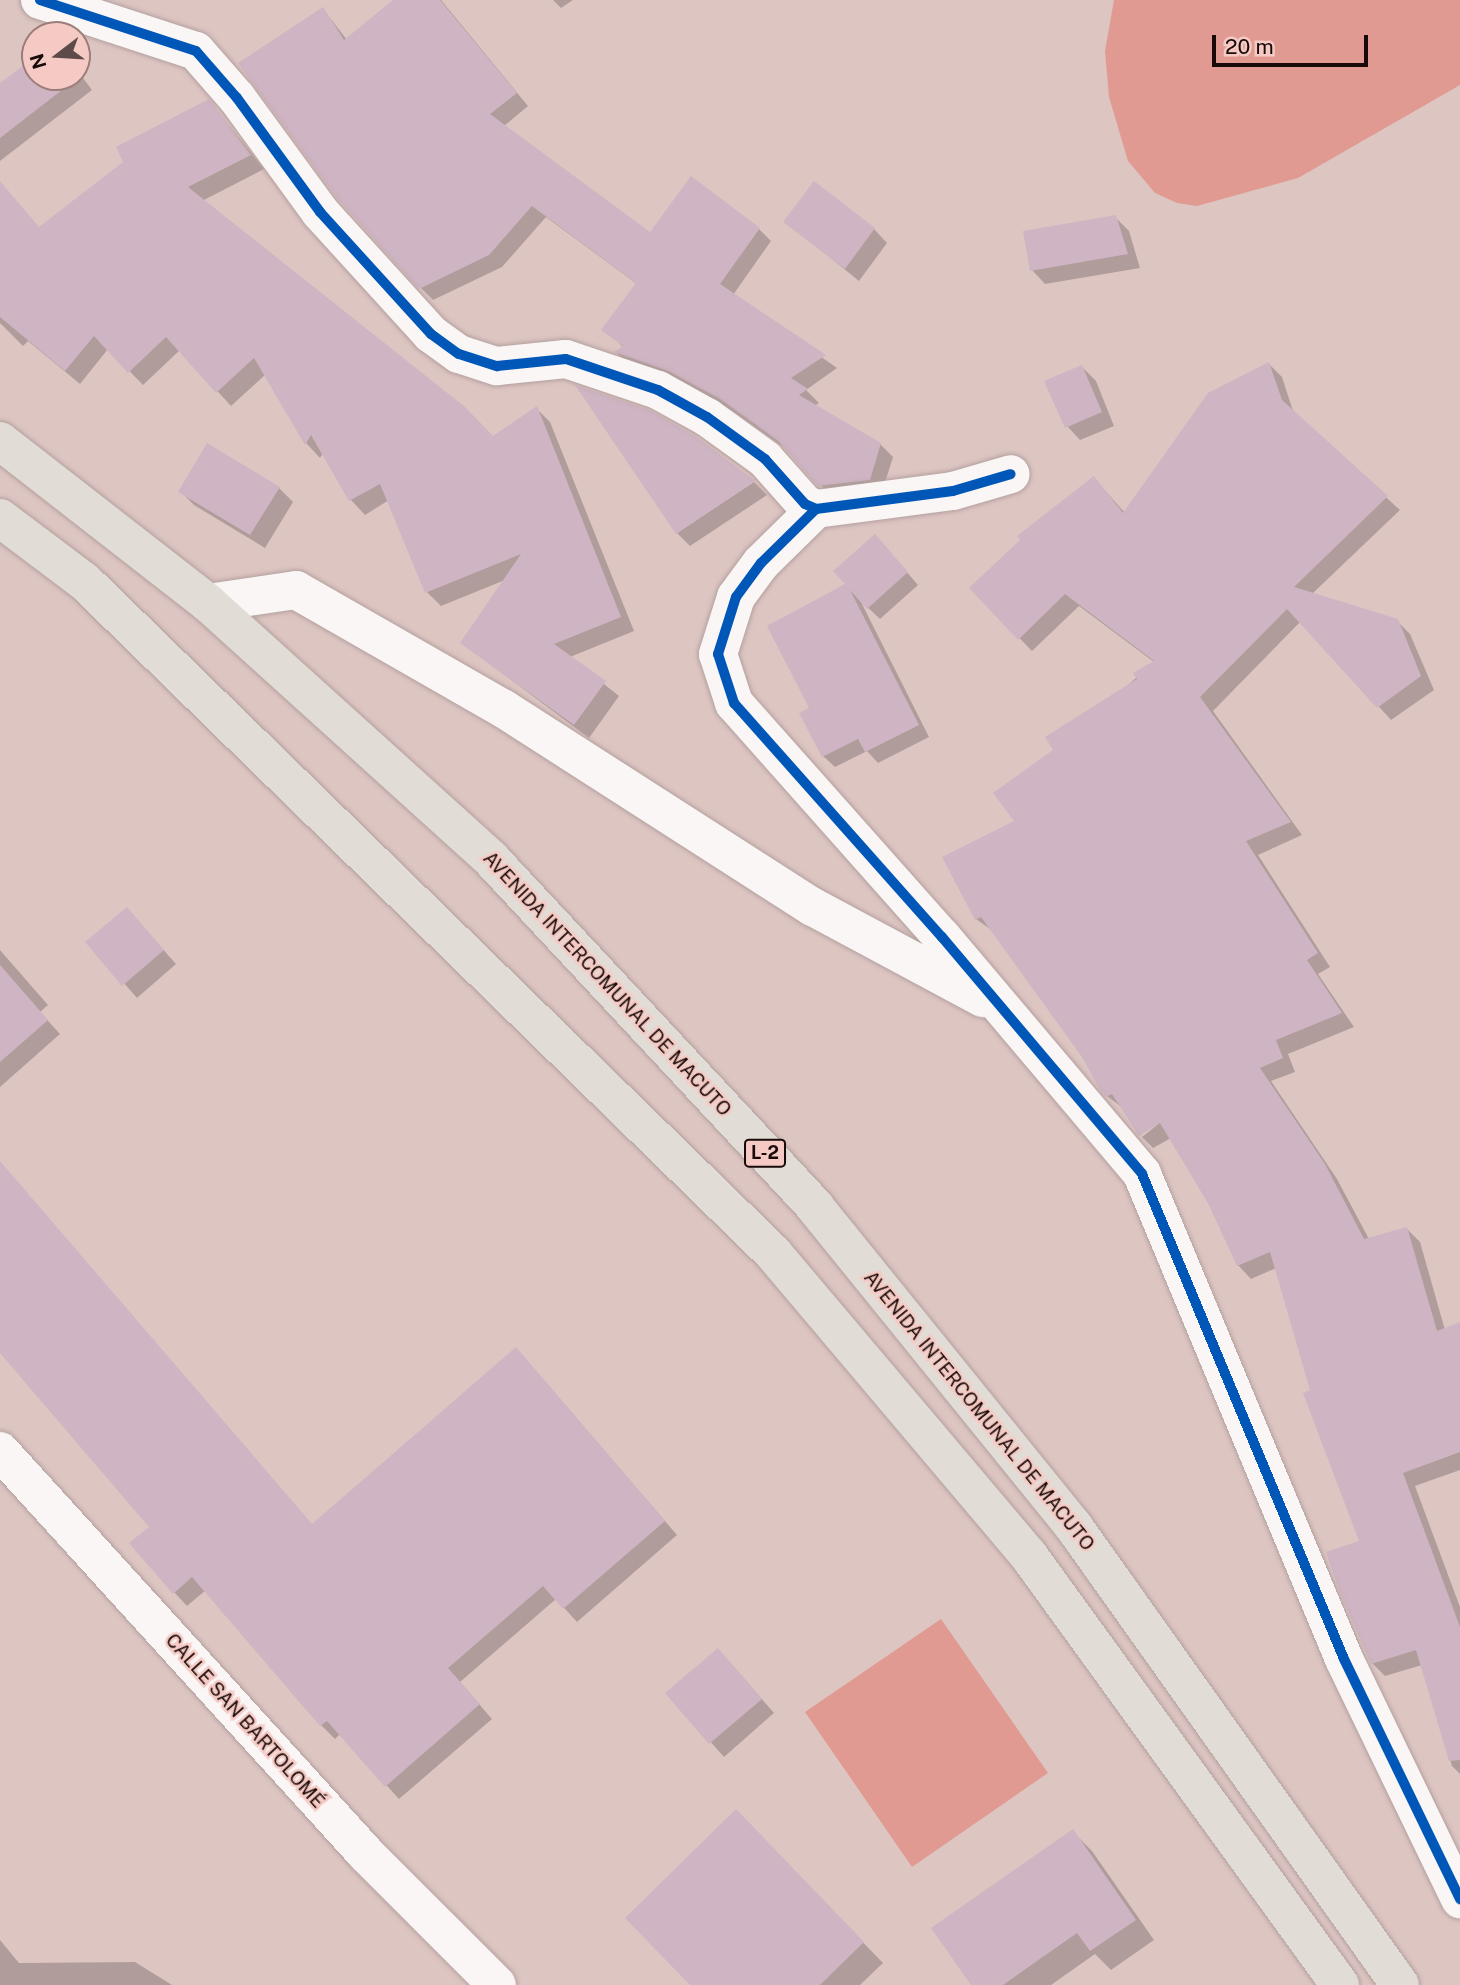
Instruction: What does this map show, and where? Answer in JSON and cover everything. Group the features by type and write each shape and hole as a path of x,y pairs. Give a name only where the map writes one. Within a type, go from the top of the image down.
{"main road":[{"name":"AVENIDA INTERCOMUNAL DE MACUTO","path":"0,441 208,603 491,859 815,1207 1074,1527 1399,1985"},
{"path":"0,517 85,582 773,1253 1029,1556 1339,1985"}],"street":[{"path":"40,0 196,51 237,98 320,212 431,334 459,354 497,366 566,359 658,390 707,417 765,458 805,504 816,509 953,491 1011,474"},
{"path":"816,509 761,563 737,597 718,654 734,703 1142,1174 1344,1659 1460,1899"},
{"path":"208,603 296,590 504,709 813,907 1000,1007"},
{"name":"CALLE SAN BARTOLOMÉ","path":"0,1451 366,1854 497,1985"}],"shaded area":[{"path":"1114,0 1460,0 1460,85 1298,178 1197,206 1177,203 1155,193 1128,161 1109,97 1105,51"},
{"path":"941,1619 1048,1773 912,1867 805,1712"}],"building":[{"path":"393,0 440,0 517,93 490,114 650,232 691,176 760,228 720,284 826,355 791,378 808,389 799,395 881,443 870,480 818,486 778,441 720,399 668,371 614,352 623,346 601,330 636,283 532,206 489,255 419,289 337,198 238,63 323,7 344,40"},
{"path":"21,67 21,91 61,91 0,138 0,83"},
{"path":"209,99 251,155 188,187 465,407 493,436 537,406 621,617 554,644 606,681 574,725 460,643 521,554 425,593 380,484 349,501 311,435 305,445 254,358 216,393 166,337 128,373 94,336 65,371 0,317 0,181 39,227 123,162 116,147"},
{"path":"814,181 875,228 845,269 783,222"},
{"path":"1116,215 1128,254 1030,271 1023,231"},
{"path":"1269,362 1282,400 1388,496 1294,587 1398,619 1421,676 1377,708 1287,609 1200,697 1291,822 1246,841 1318,953 1307,960 1342,1013 1276,1040 1283,1058 1260,1068 1325,1164 1364,1239 1407,1227 1437,1331 1460,1322 1460,1452 1403,1473 1460,1627 1460,1760 1449,1761 1416,1650 1371,1664 1340,1592 1326,1552 1359,1541 1303,1393 1310,1390 1270,1252 1237,1266 1209,1205 1160,1123 1139,1136 1112,1094 1106,1097 1100,1090 1082,1057 981,917 975,920 942,857 1014,821 993,793 1053,750 1045,737 1137,679 1133,673 1154,661 1065,594 1018,640 969,588 1020,540 1017,536 1094,476 1123,513 1208,393"},
{"path":"1082,365 1102,412 1065,428 1044,381"},
{"path":"575,385 649,410 695,436 755,481 676,534"},
{"path":"207,443 280,487 250,535 178,492"},
{"path":"875,534 908,572 867,609 850,590 919,725 865,752 858,739 822,757 799,713 809,708 767,626 845,584 833,571"},
{"path":"127,907 164,950 122,986 85,942"},
{"path":"0,965 48,1020 0,1062"},
{"path":"0,1161 312,1524 516,1347 665,1521 563,1609 543,1586 448,1668 480,1704 385,1787 327,1721 320,1726 192,1577 173,1594 129,1543 149,1527 0,1353"},
{"path":"718,1648 762,1699 709,1744 665,1693"},
{"path":"736,1809 864,1942 820,1985 690,1985 625,1918"},
{"path":"1073,1829 1136,1920 1090,1951 1077,1933 1003,1985 971,1985 931,1928"}],"cycle path":[{"path":"40,0 196,51 237,98 320,212 431,334 459,354 497,366 566,359 658,390 707,417 765,459 805,504 816,509 953,491 1011,474"},
{"path":"816,509 761,563 736,597 718,654 734,703 942,937 1142,1174 1344,1659 1460,1899"}]}
